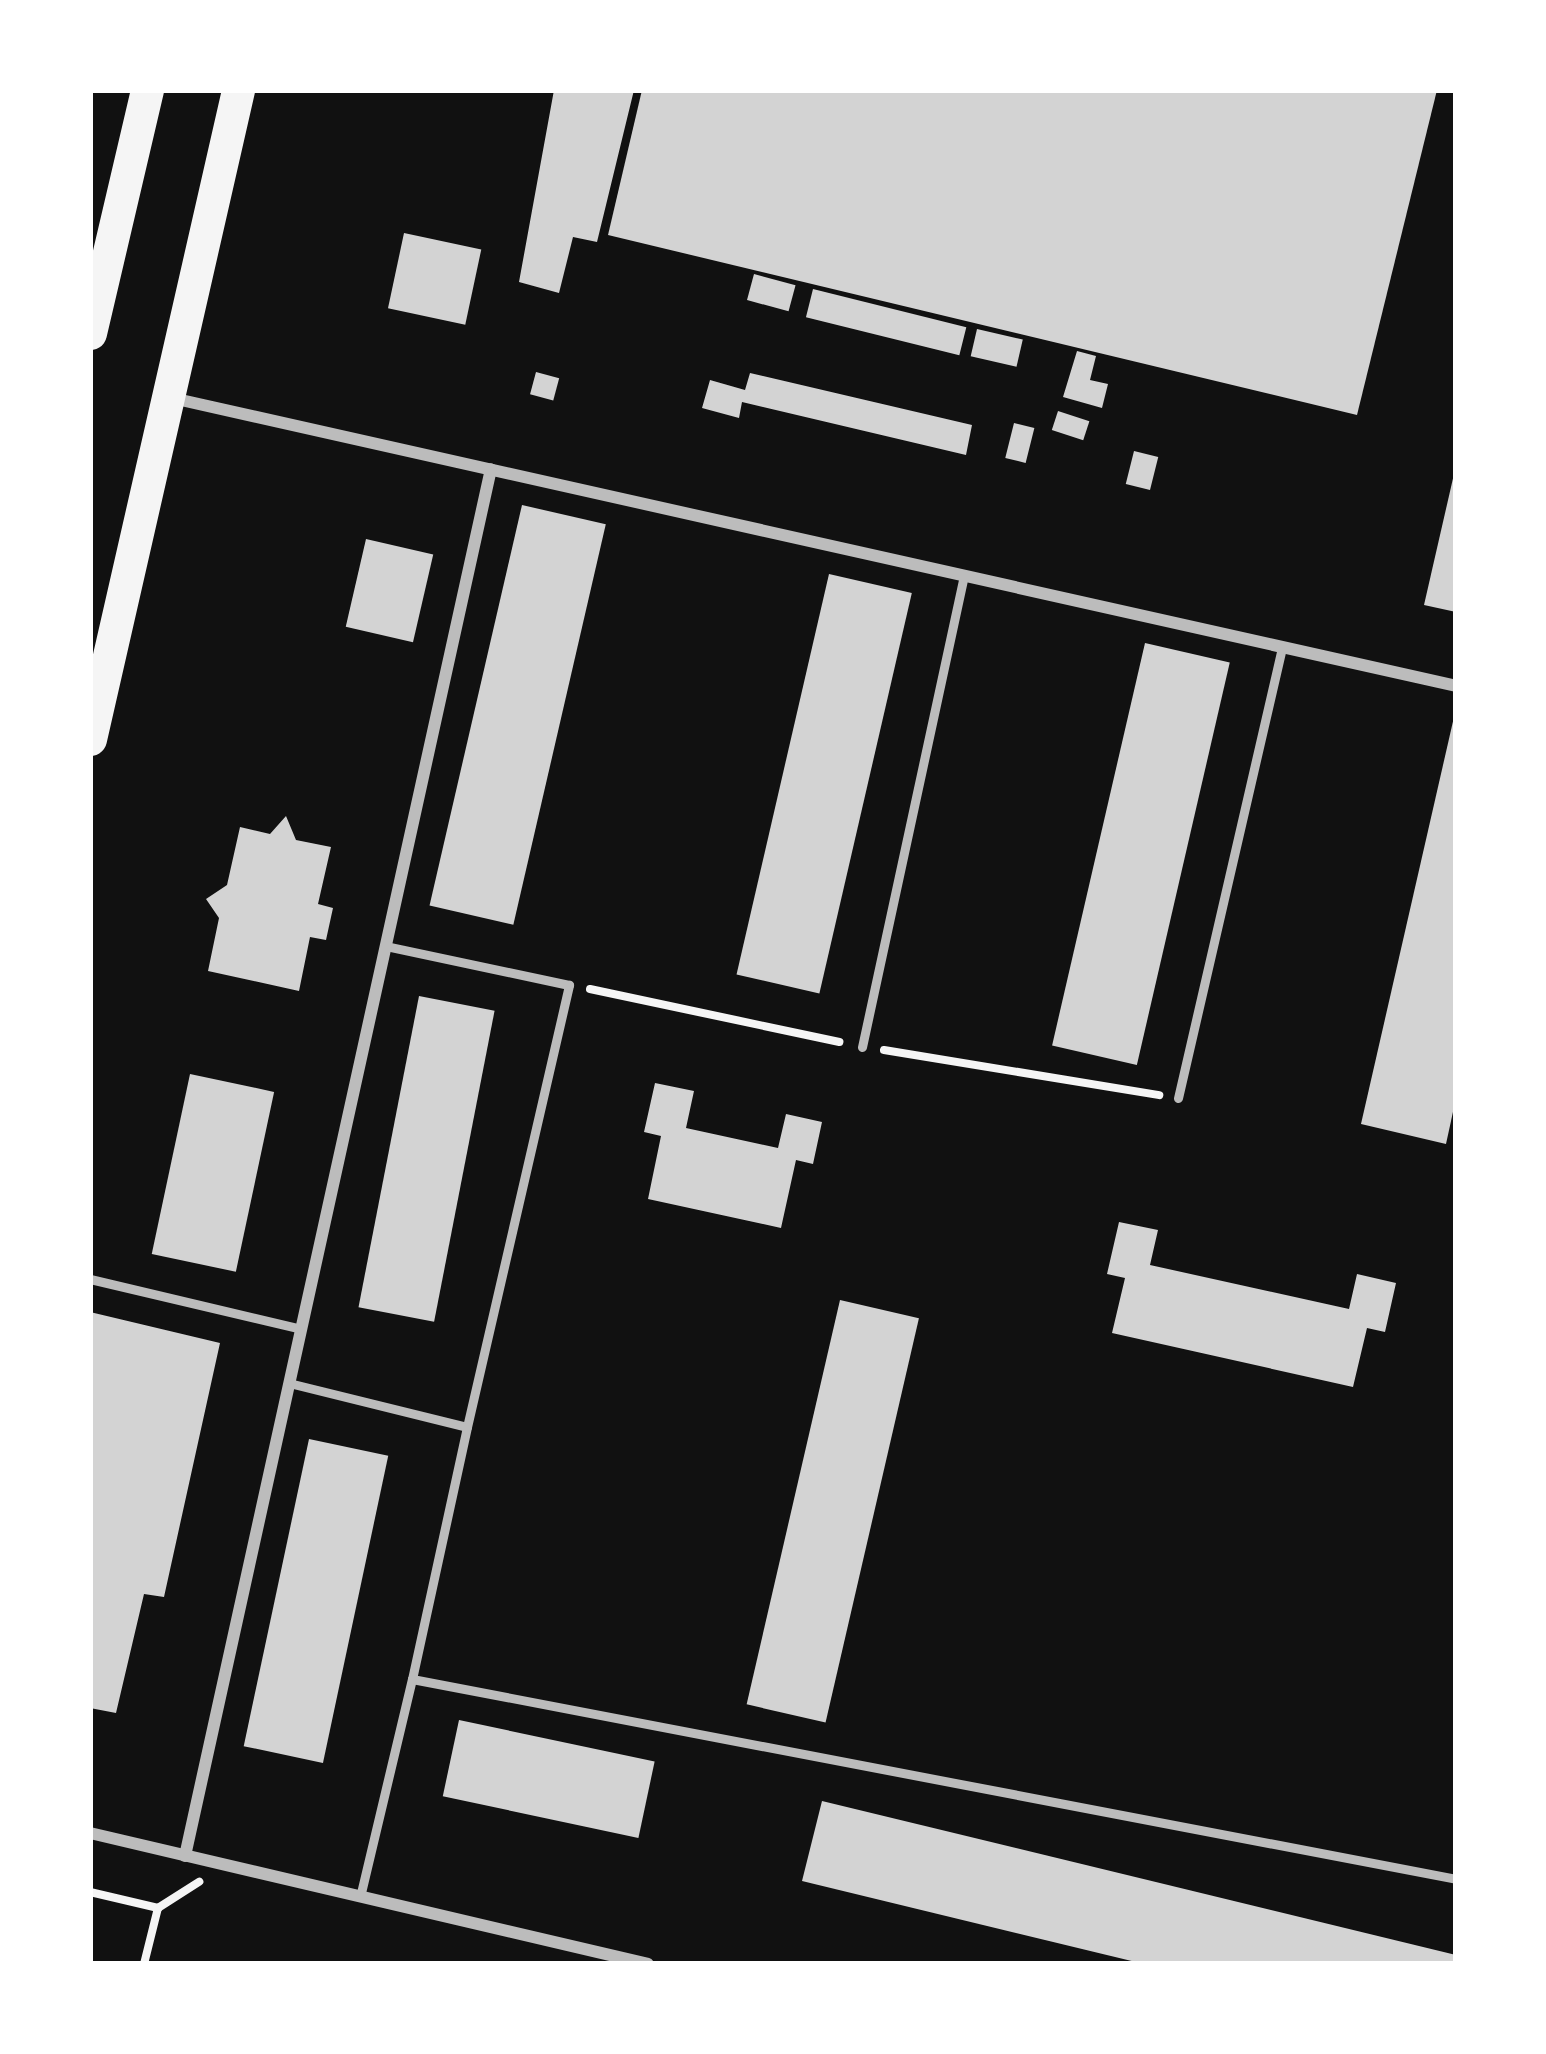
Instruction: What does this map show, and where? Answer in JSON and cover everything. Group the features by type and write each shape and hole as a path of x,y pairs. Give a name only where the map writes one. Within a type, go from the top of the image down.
{"highway":[{"path":"90,333 100,241 147,90"},
{"path":"90,739 238,90"}],"street":[{"path":"171,398 1456,686"},
{"path":"185,1856 490,469"},
{"path":"90,1834 648,1964"}],"lane":[{"path":"862,1047 964,576"},
{"path":"1178,1098 1282,647"},
{"path":"360,1897 569,985 386,946"},
{"path":"90,1279 301,1329"},
{"path":"290,1383 467,1427"},
{"path":"412,1679 1456,1878"}],"path":[{"path":"144,1964 158,1908 226,1865"},
{"path":"90,1892 158,1908"}],"building":[{"path":"554,90 634,90 597,242 573,237 559,293 519,282"},
{"path":"642,90 1437,90 1357,415 608,235"},
{"path":"404,233 481,249 465,325 388,308"},
{"path":"754,274 796,285 789,311 747,300"},
{"path":"813,289 966,327 959,355 806,317"},
{"path":"977,329 1023,340 1016,367 971,356"},
{"path":"1077,351 1096,356 1090,380 1108,384 1102,408 1063,397"},
{"path":"536,372 559,378 553,400 530,394"},
{"path":"750,373 972,425 966,455 742,402 739,418 702,408 710,380 745,390"},
{"path":"1058,411 1089,421 1083,440 1052,430"},
{"path":"1014,423 1034,428 1026,463 1005,458"},
{"path":"1134,451 1158,457 1150,490 1126,484"},
{"path":"1456,474 1456,612 1424,605"},
{"path":"522,505 606,524 513,925 430,905"},
{"path":"366,539 433,555 413,642 346,627"},
{"path":"829,574 912,593 819,994 737,974"},
{"path":"1145,643 1230,663 1137,1065 1052,1045"},
{"path":"1454,717 1456,1098 1446,1144 1361,1124"},
{"path":"286,816 296,840 331,847 318,904 333,908 326,940 310,937 299,991 208,971 219,918 206,899 227,885 240,827 270,834"},
{"path":"419,996 495,1011 434,1322 359,1307"},
{"path":"190,1074 274,1092 236,1272 152,1254"},
{"path":"655,1083 694,1091 686,1128 778,1148 786,1114 822,1122 813,1164 796,1160 781,1228 648,1199 661,1136 644,1132"},
{"path":"1119,1222 1158,1230 1150,1265 1349,1309 1357,1274 1396,1283 1385,1332 1367,1328 1353,1387 1112,1333 1125,1278 1107,1274"},
{"path":"840,1300 919,1318 826,1723 747,1704"},
{"path":"90,1312 220,1343 164,1597 144,1594 116,1713 90,1708"},
{"path":"309,1439 388,1456 323,1763 244,1746"},
{"path":"459,1720 655,1762 638,1838 443,1796"},
{"path":"822,1801 1456,1955 1456,1964 1144,1964 802,1881"}]}
